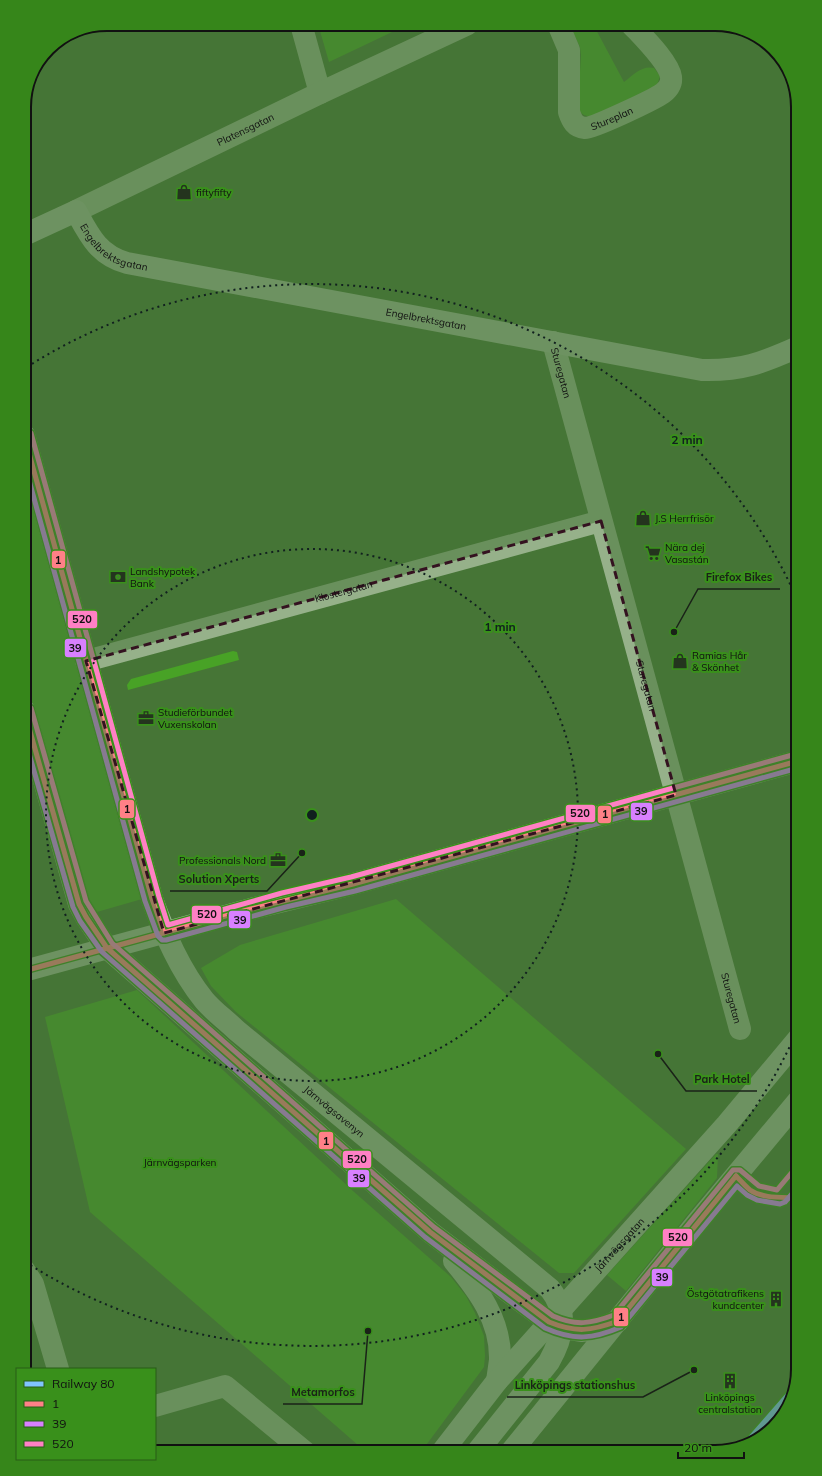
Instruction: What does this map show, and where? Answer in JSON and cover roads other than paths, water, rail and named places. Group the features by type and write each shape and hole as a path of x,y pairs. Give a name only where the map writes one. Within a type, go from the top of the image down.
{"main road":[{"name":"Platensgatan","path":"31,232 76,211"},
{"name":"Engelbrektsgatan","path":"76,211 92,240 108,255 121,261 702,370 733,370 762,363 791,350"},
{"name":"Järnvägsavenyn","path":"31,461 152,899 164,933 183,970 205,1001 236,1030 550,1290 556,1297 557,1320"},
{"path":"31,735 79,904 107,948 430,1232 557,1320 581,1330 598,1329 618,1321"},
{"path":"31,969 284,900 353,884 791,763"},
{"name":"Järnvägsgatan","path":"447,1445 497,1381 557,1320 593,1274 727,1124 791,1047"},
{"path":"516,1445 698,1221 791,1110"},
{"path":"430,1232 471,1282 484,1301 495,1324 499,1344 500,1360 497,1381"},
{"name":"Järnvägsgatan","path":"483,1445 550,1362 560,1339 557,1320"}],"street":[{"path":"303,31 320,93"},
{"name":"Platensgatan","path":"76,211 320,93 453,31"},
{"name":"Stureplan","path":"561,31 569,50 569,112 572,120 577,126 585,128 599,124 662,94 670,85 671,78 666,64 637,31"},
{"name":"Sturegatan","path":"553,342 740,1029"},
{"name":"Klostergatan","path":"86,661 601,521"},
{"path":"31,1281 58,1368"},
{"path":"156,1406 225,1386 297,1445"}],"rail line":[{"name":"80","path":"755,1433 784,1400"}],"place":[{"name":"fiftyfifty","path":"184,192"},
{"name":"J.S Herrfrisör","path":"643,518"},
{"name":"Nära dej Vasastán","path":"653,553"},
{"name":"Landshypotek Bank","path":"118,577"},
{"name":"Firefox Bikes","path":"674,632"},
{"name":"Ramias Hår & Skönhet","path":"680,661"},
{"name":"Studieförbundet Vuxenskolan","path":"146,718"},
{"name":"Solution Xperts","path":"302,853"},
{"name":"Professionals Nord","path":"278,860"},
{"name":"Park Hotel","path":"658,1054"},
{"name":"Östgötatrafikens kundcenter","path":"776,1299"},
{"name":"Metamorfos","path":"368,1331"},
{"name":"Linköpings stationshus","path":"694,1370"},
{"name":"Linköpings centralstation","path":"730,1381"}],"park label":[{"name":"Järnvägsparken","path":"180,1162"}]}
